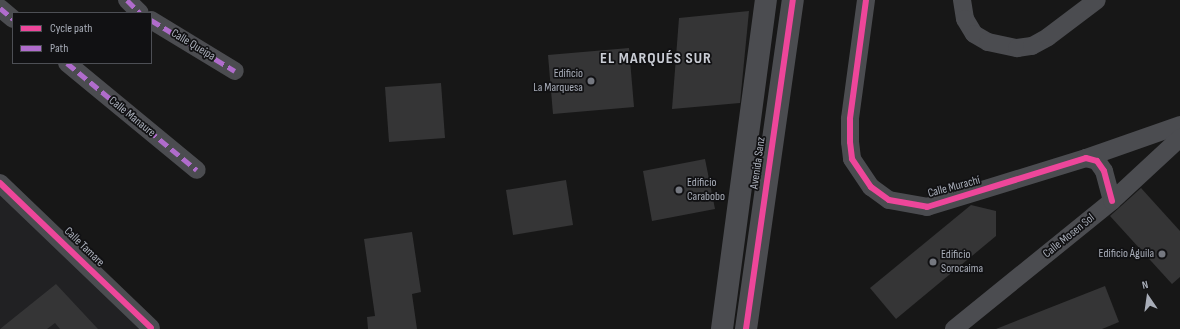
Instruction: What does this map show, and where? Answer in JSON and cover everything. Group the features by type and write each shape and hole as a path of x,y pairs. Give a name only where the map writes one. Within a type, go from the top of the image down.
{"street":[{"path":"127,0 139,12"},
{"name":"Avenida Sanz","path":"722,329 766,0"},
{"name":"Avenida Sanz","path":"746,329 793,0"},
{"name":"Calle Murachí","path":"866,0 850,119 850,142 852,159 871,188 889,200 927,207 1086,158 1180,125"},
{"path":"962,0 965,19 974,34 988,42 1017,48 1032,46 1048,37 1097,0"},
{"path":"0,8 12,18"},
{"name":"Calle Queipa","path":"152,21 235,71"},
{"name":"Calle Manaure","path":"68,64 197,170"},
{"path":"1161,131 1177,146"},
{"name":"Calle Mosen Sol","path":"954,329 1112,201 1177,146"},
{"path":"1086,158 1097,161 1104,171 1112,201"},
{"name":"Calle Tamare","path":"0,182 151,328"}],"shaded area":[{"path":"0,186 140,329 0,329"}],"building":[{"path":"749,11 740,103 672,109 679,18"},
{"name":"Edificio La Marquesa","path":"629,48 634,107 553,114 548,55"},
{"path":"441,83 445,138 389,142 385,87"},
{"name":"Edificio Carabobo","path":"705,159 715,209 652,221 643,171"},
{"path":"566,180 573,225 513,235 506,190"},
{"name":"Edificio Águila","path":"1141,188 1180,231 1180,277 1172,284 1110,216"},
{"name":"Edificio Sorocaima","path":"971,205 996,211 996,236 896,319 870,288"},
{"path":"412,232 421,292 412,294 417,329 368,329 367,317 375,316 364,239"},
{"path":"56,284 98,329 60,329 55,323 47,329 0,329"},
{"path":"1105,286 1119,322 1102,329 996,329"}],"marked path":[{"path":"127,0 139,12"},
{"path":"0,8 12,18"},
{"path":"152,21 235,71"},
{"path":"68,64 197,170"}],"cycle path":[{"path":"746,329 793,0"},
{"path":"866,0 850,119 850,142 852,159 871,187 889,200 927,207 1086,158 1097,161 1104,171 1112,201"},
{"path":"0,183 151,328"}],"place":[{"name":"Edificio La Marquesa","path":"591,81"},
{"name":"Edificio Carabobo","path":"679,190"},
{"name":"Edificio Águila","path":"1162,254"},
{"name":"Edificio Sorocaima","path":"933,262"}],"district":[{"name":"EL MARQUÉS SUR","path":"656,59"}]}
